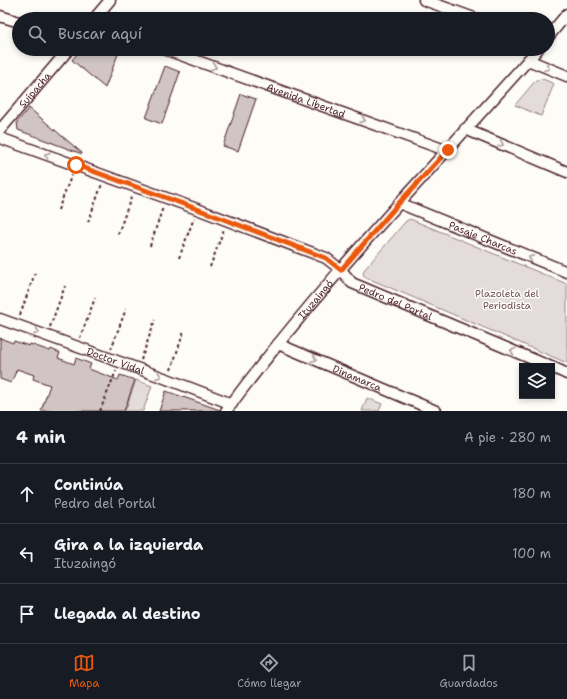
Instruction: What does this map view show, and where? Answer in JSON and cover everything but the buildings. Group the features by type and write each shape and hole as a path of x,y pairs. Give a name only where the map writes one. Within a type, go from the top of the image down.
{"street":[{"path":"100,12 110,0"},
{"path":"424,0 457,12"},
{"path":"555,29 567,14"},
{"path":"0,16 12,20"},
{"name":"Suipacha","path":"0,130 63,56"},
{"name":"Avenida Libertad","path":"184,56 448,150"},
{"name":"Ituzaingó","path":"229,407 278,344 341,270 399,203 532,56"},
{"path":"528,60 567,76"},
{"path":"465,129 567,172"},
{"name":"Pedro del Portal","path":"0,138 227,220 326,258 341,270 352,283 542,363"},
{"name":"Pasaje Charcas","path":"399,203 567,272"},
{"name":"Doctor Vidal","path":"0,318 77,347 168,378 229,407"},
{"name":"Dinamarca","path":"278,344 436,411"},
{"path":"555,368 567,374"}],"path":[{"path":"58,210 76,165"},
{"path":"88,222 105,176"},
{"path":"118,234 135,187"},
{"path":"150,246 166,198"},
{"path":"179,258 197,209"},
{"path":"210,267 227,220"},
{"path":"17,325 35,273"},
{"path":"47,336 65,286"},
{"path":"77,347 95,298"},
{"path":"108,357 126,309"},
{"path":"138,368 155,320"},
{"path":"168,378 184,331"},
{"path":"100,411 120,362"}],"green space":[{"path":"543,79 554,84 541,116 515,105 536,80"},
{"name":"Plazoleta del Periodista","path":"410,219 567,284 567,363 365,277 363,274 364,270 406,221"},
{"path":"136,380 152,386 143,411 125,411"},
{"path":"367,398 382,404 379,411 362,411"}],"route":[{"path":"76,165 326,258 341,270 399,203 448,150"}]}
